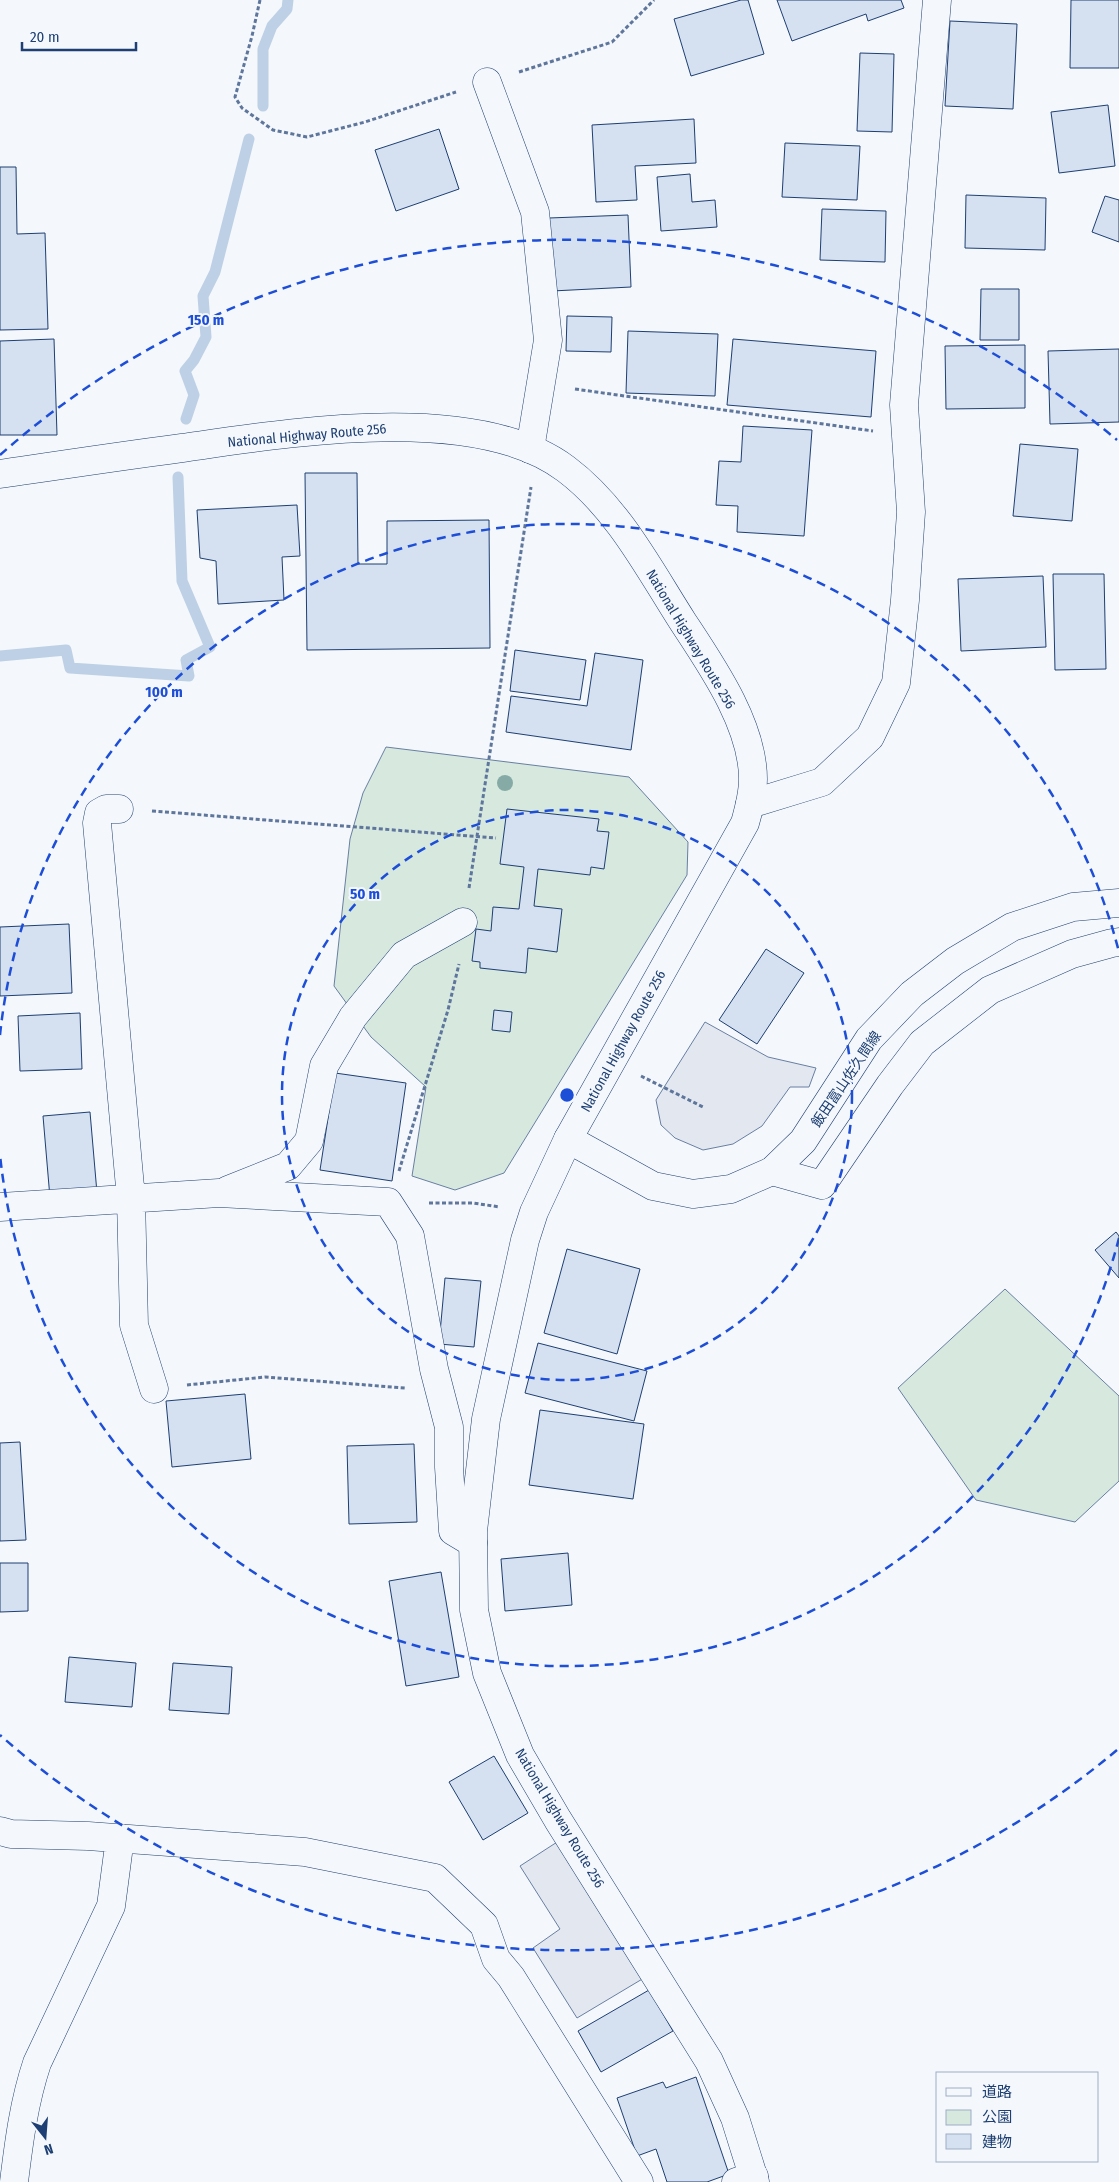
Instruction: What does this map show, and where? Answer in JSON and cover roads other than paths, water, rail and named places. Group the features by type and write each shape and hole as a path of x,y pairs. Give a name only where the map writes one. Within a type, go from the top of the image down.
{"main road":[{"path":"750,804 822,782 870,737 896,683 905,600 911,512 904,405 937,0"},
{"path":"487,82 535,212 548,340 540,384 533,450"},
{"name":"National Highway Route 256","path":"0,474 244,439 373,426 438,429 486,435 533,450 564,467 589,487 624,530 697,643 724,689 740,724 750,751 753,778 750,804 745,823 568,1139 534,1212 525,1240 486,1419 473,1531 474,1610 485,1664 520,1754 558,1820 709,2061 735,2118 748,2180"},
{"path":"119,809 106,809 99,813 96,823 131,1198 134,1326 154,1389"},
{"name":"飯田富山佐久間線","path":"568,1139 653,1186 693,1194 731,1189 772,1171 803,1142 869,1039 912,994 955,961 1012,927 1073,907 1119,903"},
{"path":"219,1193 288,1166 309,1141 324,1066 353,1017 404,955 463,922"},
{"path":"772,1171 822,1185 890,1085 922,1043 990,990 1072,954 1119,942"},
{"path":"0,1207 219,1193 388,1202 410,1236 434,1369 449,1427 449,1467 453,1531 474,1543"},
{"path":"0,1831 11,1834 120,1838 305,1852 435,1878 484,1925 496,1959 511,1977 638,2182"},
{"path":"14,2182 21,2125 29,2088 37,2063 111,1906 120,1838"}],"waterway":[{"path":"263,106 263,49 272,26 287,9 288,0"},
{"path":"186,419 194,395 185,371 194,360 206,337 203,296 215,272 249,139"},
{"path":"0,656 66,650 70,668 189,676 186,660 210,647 182,581 178,477"}]}
